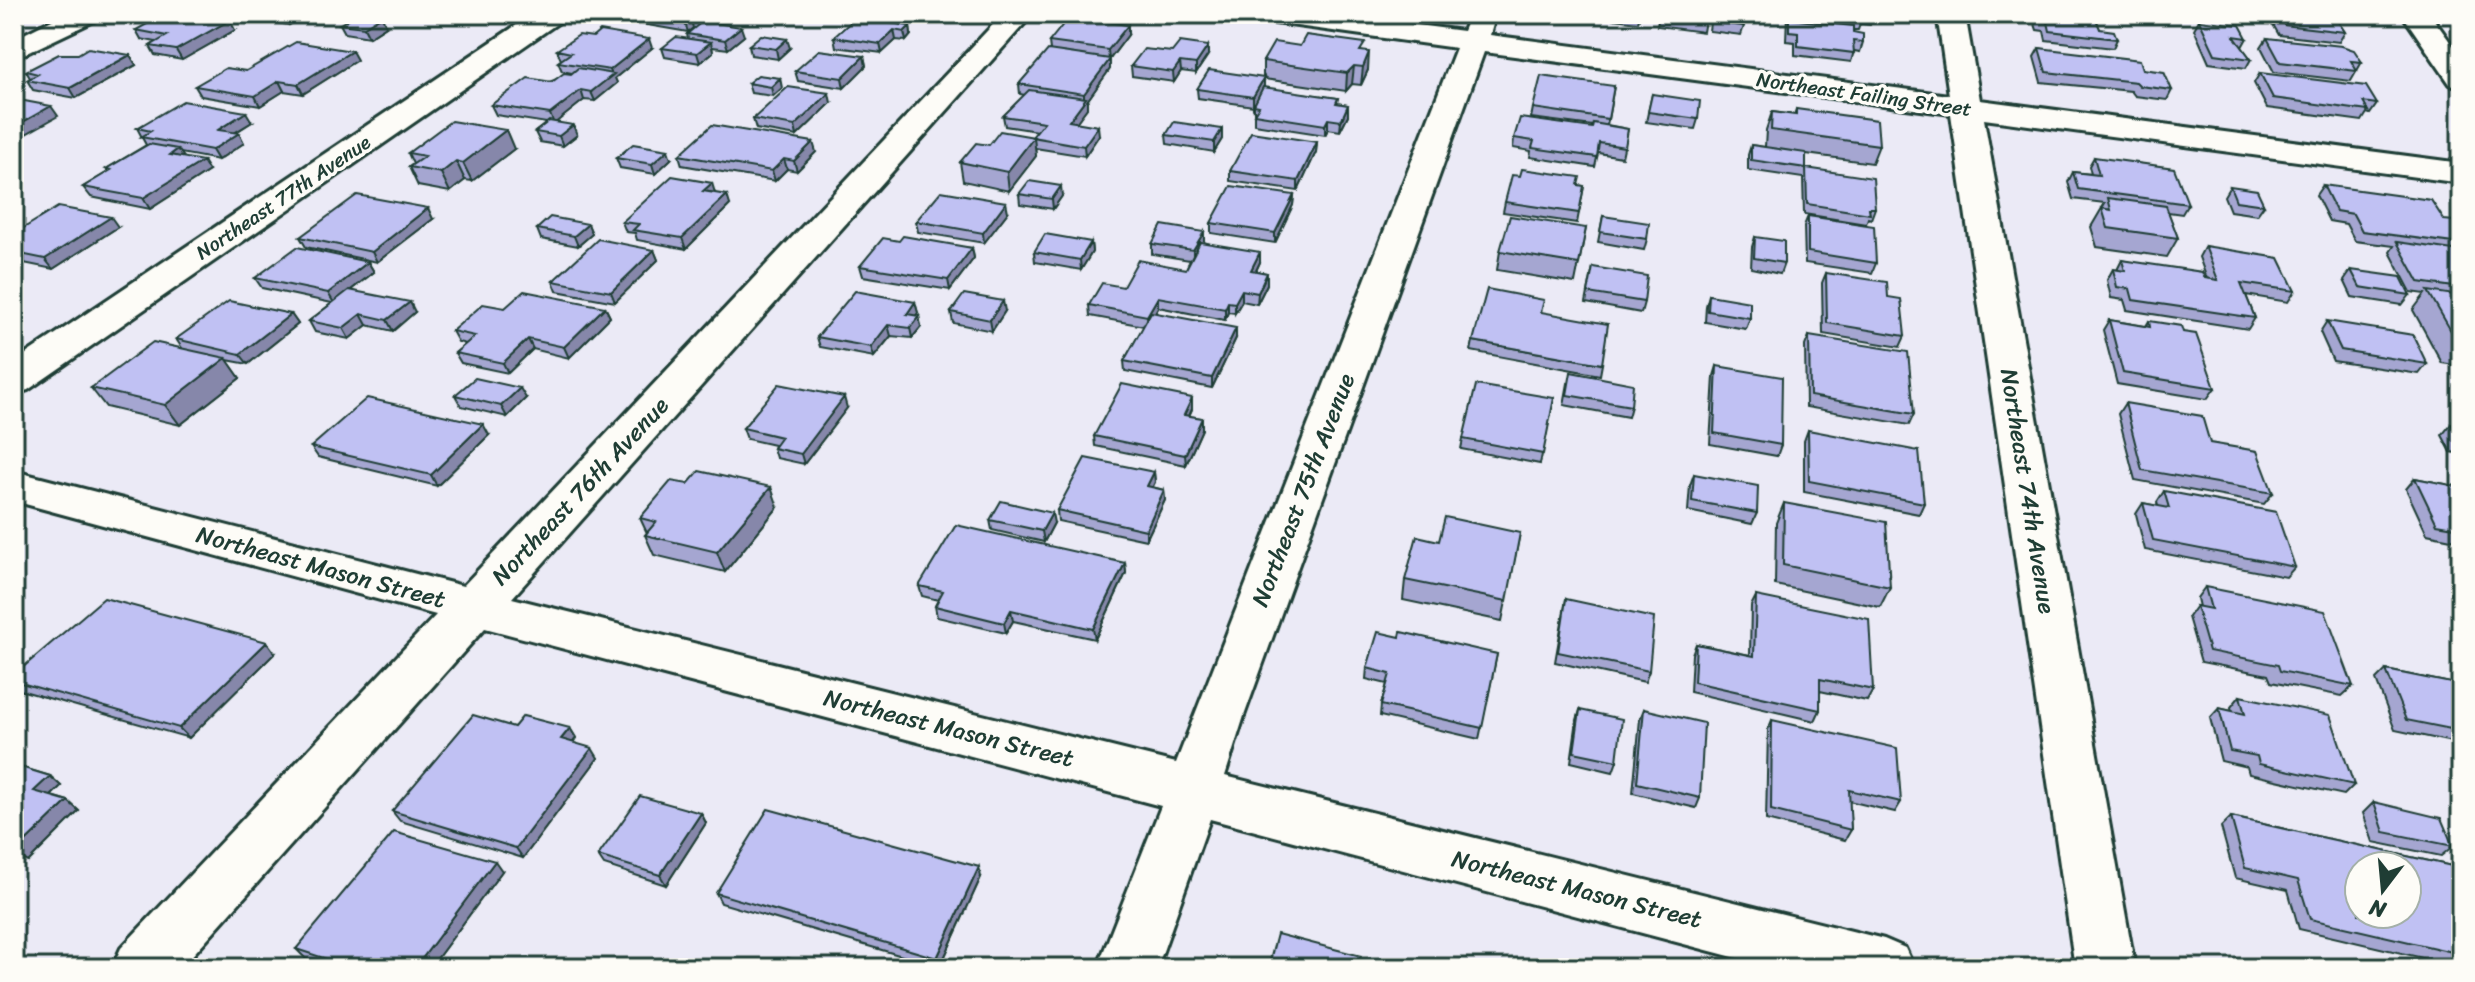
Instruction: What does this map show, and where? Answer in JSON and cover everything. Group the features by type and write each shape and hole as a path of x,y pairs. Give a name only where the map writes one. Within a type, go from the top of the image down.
{"street":[{"path":"14,50 86,14"},
{"name":"Northeast 77th Avenue","path":"14,381 552,14"},
{"name":"Northeast 76th Avenue","path":"142,968 1019,14"},
{"name":"Northeast Failing Street","path":"1268,14 1479,28 1967,108 2461,173"},
{"name":"Northeast 74th Avenue","path":"1951,14 2105,968"},
{"path":"2416,14 2461,78"},
{"name":"Northeast 75th Avenue","path":"1127,968 1194,790 1218,716 1479,28"},
{"name":"Northeast Mason Street","path":"14,486 473,607 1884,968"}],"building":[{"path":"165,14 230,20 176,50 150,46 167,36 136,30"},
{"path":"357,14 382,16 364,27 340,24"},
{"path":"634,14 716,14 707,21 691,19 685,23"},
{"path":"1660,14 1706,14 1705,22 1659,17"},
{"path":"1712,14 1744,14 1744,26 1712,22"},
{"path":"1789,14 1873,14 1873,16 1861,15 1861,21"},
{"path":"2039,14 2094,14 2100,29 2114,31 2117,39 2050,31 2048,22 2041,21"},
{"path":"2278,14 2333,14 2345,32 2284,25"},
{"path":"1069,17 1128,25 1108,50 1049,42"},
{"path":"855,18 910,26 904,32 894,30 880,44 834,37"},
{"path":"1789,19 1853,26 1853,32 1863,34 1863,42 1853,41 1854,53 1798,46 1798,32 1789,31"},
{"path":"2199,20 2240,25 2247,38 2234,36 2251,59 2215,54"},
{"path":"703,21 741,27 725,40 687,34"},
{"path":"600,31 649,39 610,70 558,62 571,53 557,50 579,35 593,37"},
{"path":"761,35 787,39 776,49 749,45"},
{"path":"1306,35 1365,43 1360,51 1369,52 1363,67 1354,66 1347,73 1263,61 1274,42 1300,46"},
{"path":"676,37 711,42 697,53 662,48"},
{"path":"2267,38 2342,46 2354,50 2362,62 2351,61 2357,71 2280,62"},
{"path":"296,42 352,51 298,84 279,81 255,96 195,86 226,68 246,71"},
{"path":"1180,42 1208,46 1196,64 1180,62 1173,72 1131,66 1144,49 1172,52"},
{"path":"88,48 130,55 70,88 27,80 38,74 26,71 59,54 78,54"},
{"path":"2039,48 2140,60 2143,69 2164,72 2172,90 2140,86 2136,82 2046,72"},
{"path":"819,50 864,56 842,78 795,71"},
{"path":"1048,50 1110,59 1084,94 1019,84"},
{"path":"578,68 614,74 591,92 581,90 550,114 491,105 528,78 552,82"},
{"path":"1209,70 1264,78 1253,97 1197,89"},
{"path":"2260,73 2366,86 2377,104 2363,102 2368,111 2273,98"},
{"path":"758,75 780,78 771,87 748,83"},
{"path":"1541,76 1614,86 1608,119 1533,108"},
{"path":"788,87 829,93 795,126 753,119"},
{"path":"1263,87 1338,98 1336,103 1348,105 1341,121 1328,119 1325,125 1254,114 1259,106 1254,105"},
{"path":"1029,90 1086,98 1069,121 1098,126 1084,146 1032,137 1044,122 1003,116"},
{"path":"1652,94 1700,101 1698,119 1648,112"},
{"path":"14,99 51,106 14,127"},
{"path":"183,101 246,112 218,130 239,133 212,150 141,137 151,131 137,128"},
{"path":"1796,109 1877,120 1879,145 1771,130 1772,112 1796,115"},
{"path":"1520,118 1592,128 1593,123 1628,129 1625,147 1599,143 1597,157 1532,148 1534,141 1514,138"},
{"path":"451,121 506,130 463,163 456,161 441,173 409,167 425,156 408,153"},
{"path":"549,121 573,125 559,136 535,132"},
{"path":"1174,122 1222,129 1214,142 1166,135"},
{"path":"712,125 813,142 794,161 784,159 772,171 679,155"},
{"path":"1000,131 1034,137 1007,172 960,162 976,143 989,145"},
{"path":"1251,132 1317,142 1298,181 1230,171"},
{"path":"149,144 178,149 170,155 203,161 143,198 83,187 111,170 106,169"},
{"path":"633,144 668,150 652,164 616,158"},
{"path":"1751,145 1806,153 1806,168 1751,160"},
{"path":"2094,157 2174,168 2188,204 2078,189 2073,172 2099,175"},
{"path":"1806,168 1873,178 1875,208 1869,208 1870,214 1807,204"},
{"path":"1522,169 1580,177 1578,185 1584,186 1579,213 1505,202 1512,175 1520,176"},
{"path":"672,176 712,183 703,191 727,195 682,238 633,230 639,224 622,222"},
{"path":"1029,181 1061,186 1052,199 1019,194"},
{"path":"2323,185 2431,200 2444,220 2454,221 2461,232 2461,244 2362,231 2353,214 2336,211"},
{"path":"1231,186 1294,195 1275,233 1211,223"},
{"path":"2230,186 2257,190 2264,205 2236,201"},
{"path":"941,191 1006,202 983,233 916,221"},
{"path":"357,195 428,208 372,252 300,237"},
{"path":"2108,198 2166,206 2178,238 2108,228 2102,208 2111,210"},
{"path":"58,207 111,217 45,259 14,254 14,234"},
{"path":"1510,216 1586,228 1579,264 1500,251"},
{"path":"1603,216 1649,223 1647,239 1600,232"},
{"path":"1808,216 1874,226 1876,263 1808,252"},
{"path":"550,217 588,224 574,236 537,229"},
{"path":"1162,225 1204,232 1193,250 1152,244"},
{"path":"1045,234 1091,242 1080,260 1034,252"},
{"path":"903,236 972,248 948,280 860,266 883,238 899,241"},
{"path":"1755,237 1784,241 1784,263 1754,258"},
{"path":"598,239 654,250 611,292 553,281"},
{"path":"1200,242 1260,252 1251,270 1267,273 1258,293 1242,290 1235,303 1228,302 1225,309 1158,297 1147,316 1089,305 1102,283 1123,287 1138,260 1186,269"},
{"path":"2397,242 2461,251 2461,288 2419,282"},
{"path":"2205,246 2279,258 2295,291 2241,283 2255,318 2133,300 2130,289 2117,287 2113,269 2125,271 2122,260 2202,272 2205,278 2218,280"},
{"path":"297,247 368,262 328,293 255,278"},
{"path":"1593,267 1647,276 1644,302 1588,293"},
{"path":"2351,270 2401,277 2410,295 2360,287"},
{"path":"1826,273 1887,282 1888,297 1901,299 1905,336 1827,323"},
{"path":"1487,289 1544,300 1541,312 1608,324 1602,364 1473,341"},
{"path":"349,290 410,302 387,320 361,314 343,328 309,321"},
{"path":"524,291 605,307 564,347 528,339 503,363 455,353 475,336 452,331 483,304 505,308"},
{"path":"855,291 915,302 907,314 919,316 910,328 888,325 871,347 817,337"},
{"path":"2428,291 2461,296 2461,344 2458,343"},
{"path":"964,294 1003,301 990,320 951,312"},
{"path":"1709,295 1750,302 1750,318 1708,311"},
{"path":"229,301 291,314 240,354 176,339"},
{"path":"1151,312 1236,328 1212,378 1124,361"},
{"path":"2109,320 2150,327 2149,321 2181,326 2183,332 2196,334 2215,388 2123,373"},
{"path":"2327,321 2413,335 2427,364 2341,350"},
{"path":"1809,336 1908,352 1914,414 1810,396"},
{"path":"153,342 226,358 165,405 91,388"},
{"path":"1717,366 1782,377 1781,445 1714,433"},
{"path":"1571,372 1633,384 1631,406 1567,395"},
{"path":"475,378 520,388 501,406 455,395"},
{"path":"779,384 844,397 801,454 773,448 781,437 743,428"},
{"path":"1122,384 1192,398 1184,415 1202,418 1185,455 1094,436"},
{"path":"1476,385 1554,398 1543,454 1463,439"},
{"path":"367,398 483,424 431,475 311,447"},
{"path":"2125,403 2202,416 2210,443 2257,451 2273,493 2142,470"},
{"path":"2451,424 2461,426 2461,441 2460,441"},
{"path":"1808,430 1919,451 1924,503 1809,481"},
{"path":"1085,458 1154,472 1147,486 1164,490 1146,530 1057,510"},
{"path":"699,471 771,487 717,552 645,535 656,522 640,518 671,481 688,484"},
{"path":"1694,474 1758,486 1757,513 1692,501"},
{"path":"2415,478 2461,487 2461,528 2437,524"},
{"path":"2164,491 2276,512 2295,567 2153,540 2143,503 2169,508"},
{"path":"1001,501 1052,513 1042,531 990,520"},
{"path":"1784,503 1886,522 1890,587 1783,565"},
{"path":"1445,517 1520,533 1507,601 1405,580 1417,536 1439,541"},
{"path":"956,525 1125,563 1093,629 1011,610 1004,623 935,606 943,591 919,586"},
{"path":"2205,587 2325,611 2353,686 2280,671 2278,665 2209,651 2196,606 2211,609"},
{"path":"1756,596 1869,619 1873,690 1820,679 1820,710 1694,682 1696,644 1754,656"},
{"path":"104,598 267,642 179,728 14,681 14,675"},
{"path":"1566,599 1654,618 1649,671 1558,652"},
{"path":"1378,632 1400,637 1401,632 1497,654 1482,728 1381,705 1390,674 1367,668"},
{"path":"2386,670 2461,685 2461,731 2406,720"},
{"path":"2240,696 2330,715 2354,785 2259,764 2257,756 2230,751 2219,708 2245,714"},
{"path":"1644,709 1704,723 1700,798 1637,783"},
{"path":"1580,710 1622,719 1617,761 1574,752"},
{"path":"473,715 514,727 523,716 570,728 561,739 592,748 516,848 392,811"},
{"path":"1772,720 1897,748 1901,802 1849,790 1851,830 1771,810"},
{"path":"14,765 50,776 34,791 68,801 15,852 14,851"},
{"path":"640,796 701,813 660,875 598,856"},
{"path":"2374,802 2441,818 2453,846 2384,832"},
{"path":"768,809 979,867 937,958 716,893"},
{"path":"2231,817 2380,850 2343,850 2343,927 2310,919 2298,880 2245,868"},
{"path":"394,832 495,861 415,968 354,968 296,949"},
{"path":"2423,860 2461,868 2461,954 2357,930 2423,930"},
{"path":"1277,934 1361,956 1357,968 1268,968"},
{"path":"788,958 821,968 783,968"}]}
